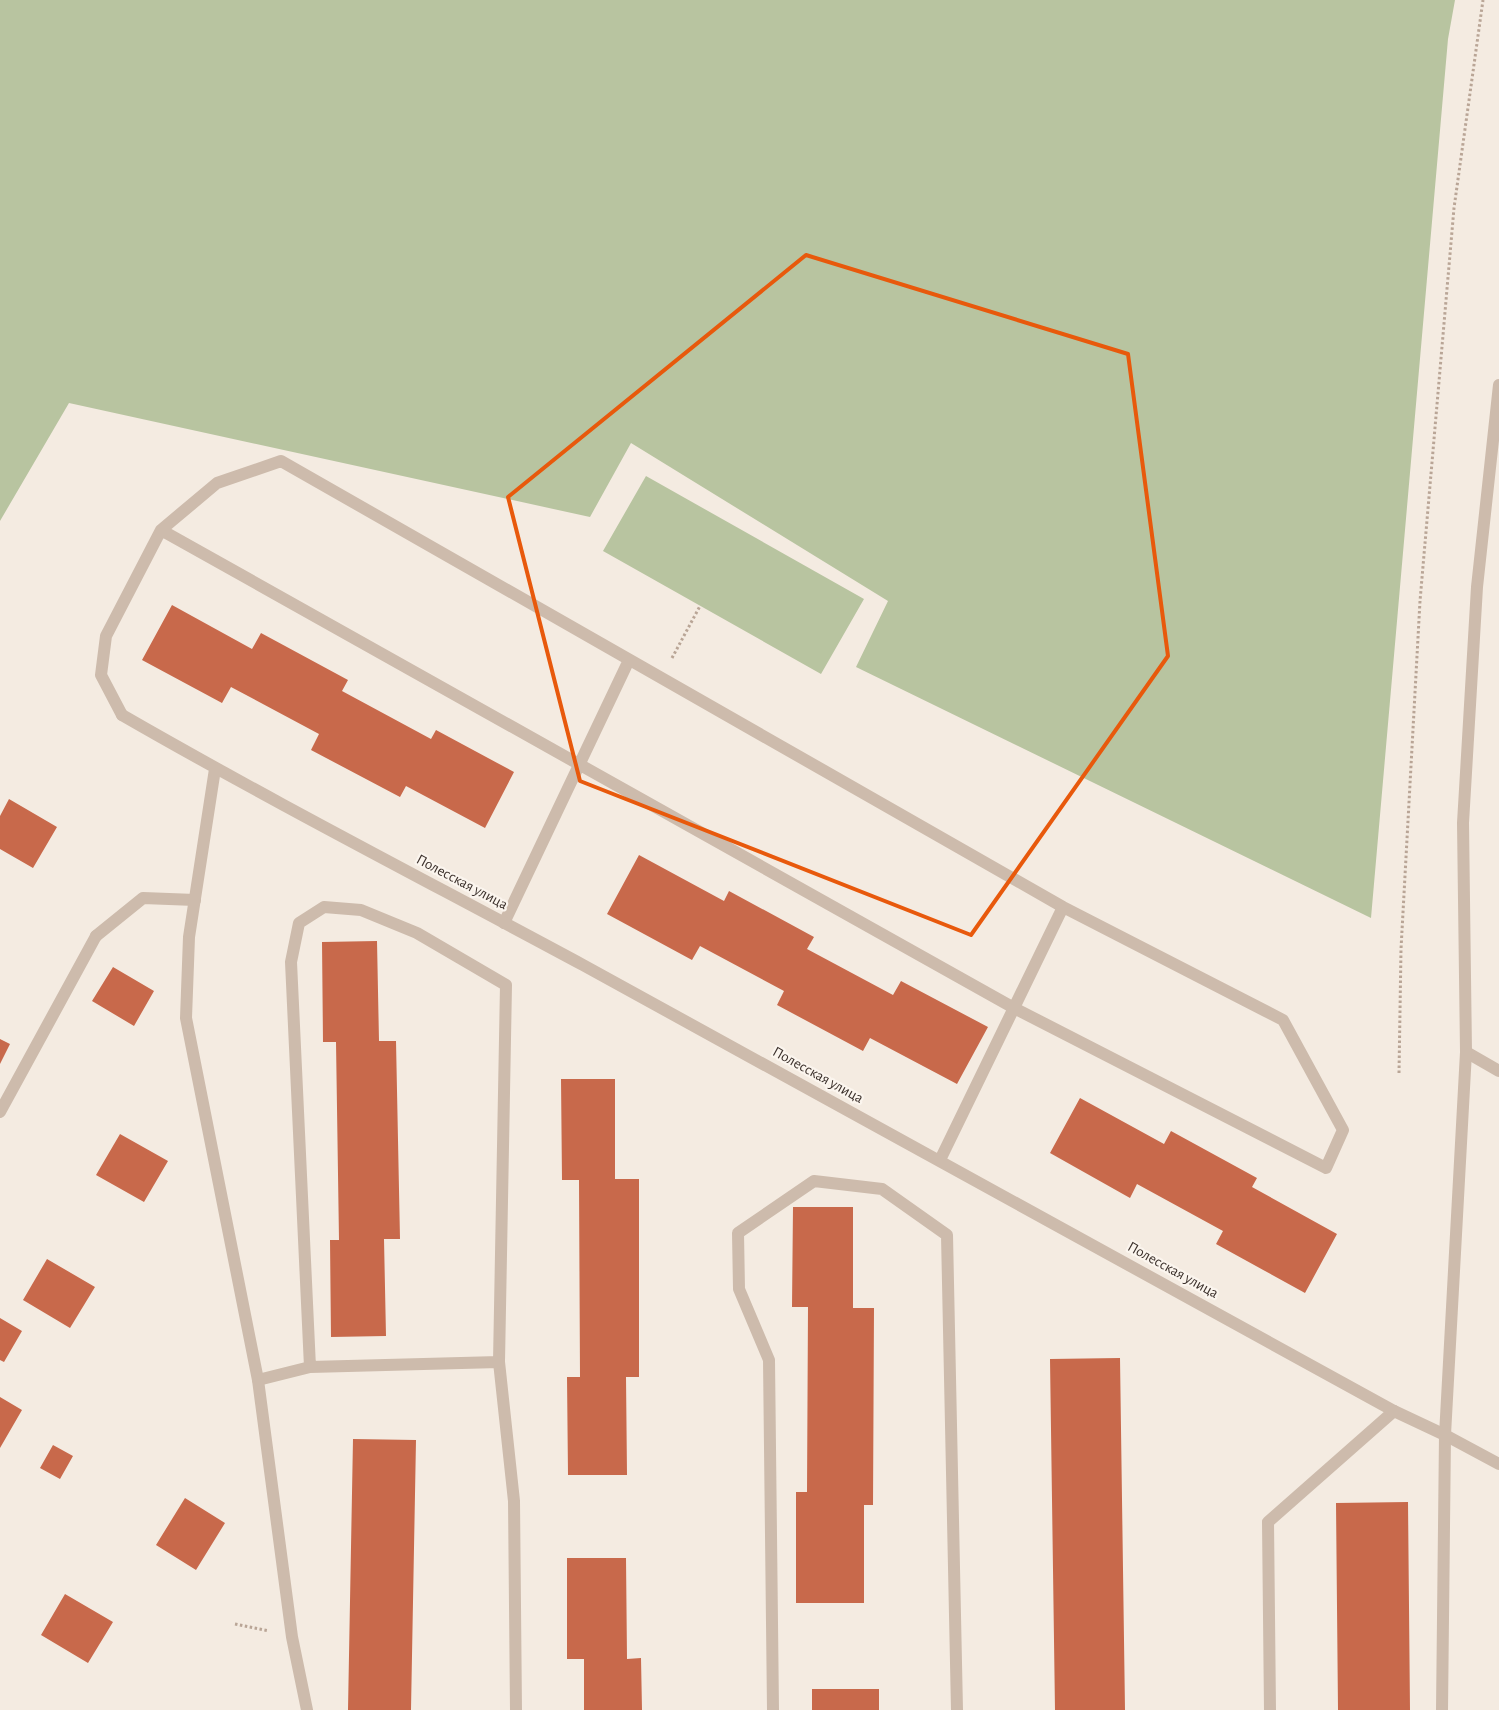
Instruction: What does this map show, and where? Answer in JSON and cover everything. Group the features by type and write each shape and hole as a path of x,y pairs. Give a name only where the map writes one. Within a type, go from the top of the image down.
{"street":[{"path":"1442,1710 1445,1435 1466,1052 1463,823 1477,587 1499,384"},
{"path":"281,462 1063,907 1284,1020 1343,1130 1326,1168 1014,1008 580,763 161,530 218,483 281,462"},
{"name":"Полесская улица","path":"161,530 106,636 101,675 122,715 215,769 504,923 940,1160 1394,1411 1445,1435 1499,1464"},
{"path":"504,923 629,660"},
{"path":"215,769 189,937 186,1018 258,1380 292,1637 307,1710"},
{"path":"0,1112 96,936 144,898 195,900"},
{"path":"310,1367 291,962 299,923 324,907 361,910 417,933 506,985 499,1362 514,1501 516,1710"},
{"path":"940,1160 1063,907"},
{"path":"1466,1052 1499,1071"},
{"path":"773,1710 769,1360 740,1289 738,1233 814,1181 882,1188 947,1235 957,1710"},
{"path":"258,1380 310,1367 499,1362"},
{"path":"1270,1710 1268,1522 1394,1411"}],"path":[{"path":"1399,1073 1401,949 1420,601 1454,208 1483,0"},
{"path":"661,678 700,606"},
{"path":"235,1624 292,1637"}],"highlighted area":[{"path":"806,255 1128,354 1168,656 971,935 580,781 508,497"}],"green space":[{"path":"0,0 1455,0 1448,39 1371,918 856,667 888,601 631,443 590,517 69,403 0,521"},
{"path":"646,476 864,599 821,674 603,551"}],"building":[{"path":"172,605 252,649 261,633 348,680 342,691 431,739 436,730 514,772 485,828 406,786 400,797 311,750 319,734 231,687 222,703 142,660"},
{"path":"9,799 57,827 33,868 0,849 0,816"},
{"path":"639,855 724,901 729,891 814,937 807,949 893,995 901,981 988,1027 957,1084 870,1038 863,1051 777,1005 784,991 700,946 692,960 607,914"},
{"path":"377,941 379,1041 396,1041 400,1239 384,1239 386,1336 331,1337 330,1240 339,1240 336,1042 323,1042 322,942"},
{"path":"113,967 154,991 134,1026 92,1001"},
{"path":"0,1039 10,1044 0,1064"},
{"path":"561,1079 615,1079 615,1179 639,1179 639,1377 626,1377 627,1475 568,1475 567,1377 580,1377 579,1180 562,1180"},
{"path":"1080,1098 1164,1144 1171,1131 1257,1178 1252,1187 1337,1234 1305,1293 1216,1244 1223,1231 1137,1184 1130,1198 1050,1153"},
{"path":"120,1134 168,1161 144,1202 96,1175"},
{"path":"793,1207 853,1207 853,1308 874,1308 873,1505 864,1505 864,1603 796,1603 796,1492 807,1492 808,1307 792,1307"},
{"path":"47,1259 95,1287 70,1328 23,1300"},
{"path":"0,1318 22,1331 4,1362 0,1360"},
{"path":"1120,1358 1125,1710 1055,1710 1050,1359"},
{"path":"0,1397 22,1410 0,1448"},
{"path":"353,1439 416,1440 411,1710 348,1710"},
{"path":"53,1445 73,1456 60,1479 40,1468"},
{"path":"185,1498 225,1523 196,1570 156,1545"},
{"path":"1408,1502 1410,1710 1338,1710 1336,1503"},
{"path":"567,1558 626,1558 627,1659 641,1658 642,1710 584,1710 584,1659 567,1659"},
{"path":"65,1594 113,1622 88,1663 41,1635"},
{"path":"812,1689 879,1689 879,1710 812,1710"}]}
